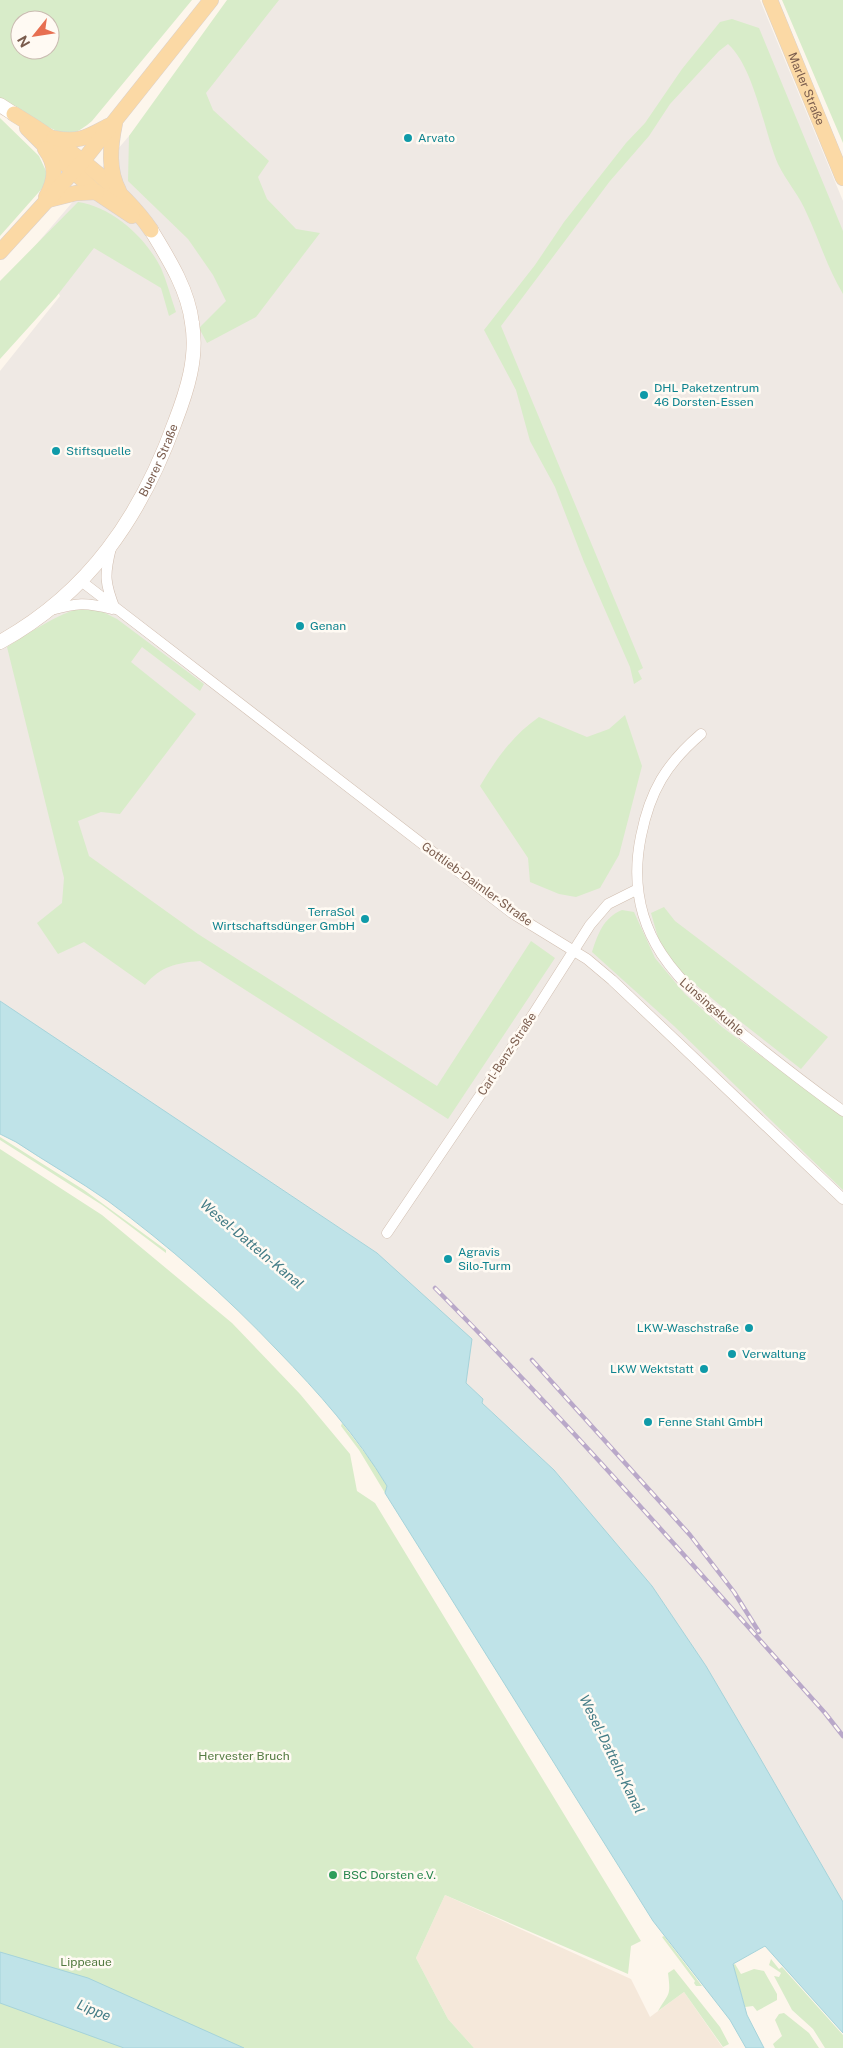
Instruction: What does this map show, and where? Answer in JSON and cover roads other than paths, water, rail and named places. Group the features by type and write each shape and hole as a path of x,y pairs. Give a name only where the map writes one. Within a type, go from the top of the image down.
{"main road":[{"path":"0,252 78,167 211,0"},
{"name":"Marler Straße","path":"770,0 843,178"},
{"path":"14,114 78,167 122,197 142,216 151,230"},
{"path":"47,140 80,140 115,122"},
{"path":"115,122 111,144 112,174 122,197"},
{"path":"37,212 52,186 54,174 47,140"},
{"path":"78,167 96,192 151,230"},
{"path":"48,200 76,193 96,192"}],"street":[{"path":"0,105 14,114"},
{"name":"Buerer Straße","path":"0,642 47,611 81,581 111,546 138,508 155,474 181,408 191,371 194,335 189,307 171,264 151,230"},
{"path":"111,546 105,577 107,588 116,610"},
{"name":"Gottlieb-Daimler-Straße","path":"81,581 116,610 512,912 573,951 612,980 843,1199"},
{"name":"Gottlieb-Daimler-Straße","path":"47,611 77,603 93,604 116,610"},
{"name":"Lünsingskuhle","path":"701,734 672,762 663,774 651,799 639,846 638,889 642,910 654,941 677,977 700,1000 722,1018 843,1111"},
{"name":"Carl-Benz-Straße","path":"387,1233 504,1060 590,925 608,904 638,889"}],"water":[{"name":"Wesel-Datteln-Kanal","path":"0,1001 377,1253 472,1339 466,1383 483,1399 482,1403 554,1470 652,1586 706,1666 843,1902 843,2033 765,1946 733,1964 747,2015 764,2048 746,2048 730,2020 653,1921 385,1493 387,1486 363,1450 336,1415 308,1382 258,1331 175,1254 108,1201 16,1142 0,1134"},
{"name":"Lippe","path":"0,1952 88,1978 244,2048 124,2048 0,2003"}],"railway":[{"path":"435,1288 633,1498 825,1713 843,1736"},
{"path":"532,1360 690,1535 734,1592 759,1632"}],"place":[{"name":"Arvato","path":"408,138"},
{"name":"DHL Paketzentrum 46 Dorsten-Essen","path":"644,395"},
{"name":"Stiftsquelle","path":"56,451"},
{"name":"Genan","path":"300,626"},
{"name":"TerraSol Wirtschaftsdünger GmbH","path":"365,919"},
{"name":"Agravis Silo-Turm","path":"448,1259"},
{"name":"LKW-Waschstraße","path":"749,1328"},
{"name":"Verwaltung","path":"732,1354"},
{"name":"LKW Wektstatt","path":"704,1369"},
{"name":"Fenne Stahl GmbH","path":"648,1422"},
{"name":"BSC Dorsten e.V.","path":"333,1875"}],"park label":[{"name":"Hervester Bruch","path":"244,1756"},
{"name":"Lippeaue","path":"86,1962"}]}
